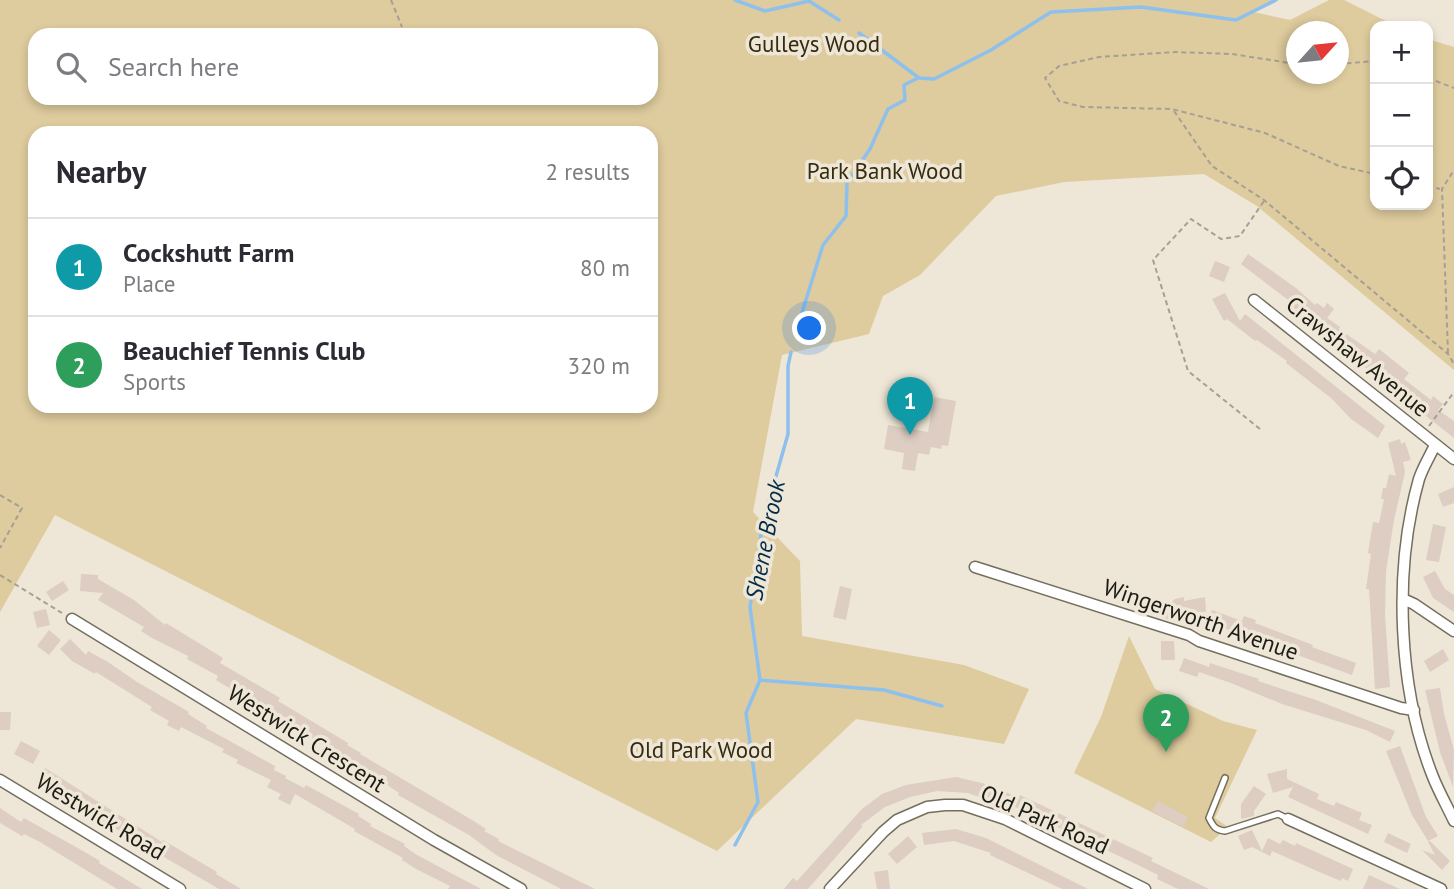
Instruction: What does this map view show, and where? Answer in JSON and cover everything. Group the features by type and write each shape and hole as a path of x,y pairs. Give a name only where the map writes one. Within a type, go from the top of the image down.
{"street":[{"name":"Crawshaw Avenue","path":"1254,300 1454,459"},
{"path":"1435,445 1420,476 1407,534 1404,636 1413,709 1433,778 1454,821"},
{"name":"Wingerworth Avenue","path":"975,567 1189,635 1389,704 1413,709"},
{"path":"1403,599 1454,631"},
{"name":"Westwick Crescent","path":"72,619 403,821 521,889"},
{"name":"Westwick Road","path":"0,780 180,889"},
{"name":"Old Park Road","path":"832,888 897,820 926,807 954,805 984,810 1005,819 1145,889"},
{"path":"1288,819 1441,889"}],"lane":[{"path":"1225,778 1209,818 1212,826 1225,831 1278,814 1288,819"}],"path":[{"path":"390,0 402,27"},
{"path":"1286,62 1233,54 1162,53 1099,57 1059,65 1045,78 1059,101 1083,107 1172,109 1265,133 1339,166 1370,173"},
{"path":"1349,63 1370,61"},
{"path":"1433,80 1454,89"},
{"path":"1172,109 1212,166 1264,200 1448,354 1454,364"},
{"path":"1448,354 1442,189 1454,170"},
{"path":"1433,187 1442,189"},
{"path":"1260,429 1188,371 1153,260 1191,219 1221,239 1240,236 1264,200"},
{"path":"1423,435 1454,392"},
{"path":"0,495 22,508 0,548"},
{"path":"0,575 72,619"}],"green space":[{"path":"0,0 1276,0 1253,12 1290,20 1329,0 1344,0 1386,21 1370,21 1370,210 1433,210 1433,41 1454,47 1454,370 1257,206 1204,174 1064,182 996,196 920,275 883,296 869,334 782,355 753,512 800,561 802,636 964,665 1029,689 1004,744 856,719 717,851 55,515 0,612"},
{"path":"1129,636 1155,689 1223,721 1257,730 1215,818 1228,827 1211,842 1074,773 1101,717"}],"building":[{"path":"1248,254 1315,305 1317,303 1324,308 1327,303 1334,309 1327,318 1340,327 1339,329 1375,354 1379,349 1409,373 1404,379 1431,400 1433,396 1443,404 1438,410 1454,421 1454,438 1311,325 1313,323 1290,305 1292,303 1241,264"},
{"path":"1215,261 1230,267 1224,282 1209,276"},
{"path":"1225,293 1240,321 1245,314 1385,426 1378,438 1351,419 1331,398 1286,363 1287,361 1227,319 1224,321 1212,299"},
{"path":"934,397 956,401 948,446 942,445 941,449 931,447 929,455 918,453 915,471 902,469 904,453 884,449 888,425 928,432"},
{"path":"1400,439 1401,444 1405,442 1411,460 1403,462 1405,472 1386,571 1385,616 1390,687 1375,689 1369,589 1366,589 1371,554 1368,553 1373,522 1379,523 1384,499 1381,499 1383,488 1386,488 1389,474 1396,476 1388,443"},
{"path":"1454,487 1454,503 1443,507 1438,494"},
{"path":"1433,524 1446,527 1439,562 1426,560"},
{"path":"1435,571 1445,589 1454,595 1454,612 1433,598 1423,577"},
{"path":"81,574 98,575 98,579 134,600 165,625 166,623 223,658 220,663 280,698 278,701 348,743 347,745 360,754 472,820 499,839 498,841 595,889 561,889 496,855 469,835 398,795 399,793 374,776 216,680 218,676 187,659 188,656 141,631 144,627 98,600 103,593 80,591"},
{"path":"63,581 69,590 52,601 46,592"},
{"path":"840,586 852,589 846,620 833,617"},
{"path":"1184,597 1184,601 1205,597 1206,612 1182,614 1172,621 1157,615 1175,599"},
{"path":"46,609 50,625 37,628 33,612"},
{"path":"1212,610 1242,621 1244,616 1256,620 1255,623 1356,663 1352,675 1207,622"},
{"path":"49,630 61,640 49,655 37,646"},
{"path":"70,639 86,655 88,651 108,662 189,712 188,714 207,726 206,728 275,766 274,770 286,776 285,778 304,788 306,785 359,814 370,826 405,844 404,846 417,855 481,889 448,889 450,886 416,869 402,860 403,858 295,794 290,805 278,799 281,794 267,787 271,780 236,763 238,760 222,752 224,749 181,727 179,731 167,725 169,721 150,710 152,707 96,672 95,674 72,661 60,649"},
{"path":"1161,641 1174,641 1175,660 1161,660"},
{"path":"1443,649 1449,660 1430,672 1424,661"},
{"path":"1184,658 1209,667 1210,663 1259,679 1258,681 1395,731 1390,742 1366,730 1282,704 1199,672 1197,677 1179,671"},
{"path":"1440,688 1454,750 1453,787 1440,752 1425,690"},
{"path":"0,712 11,712 10,730 0,730"},
{"path":"21,741 40,751 33,764 14,754"},
{"path":"1400,746 1426,817 1438,836 1428,841 1412,815 1386,751"},
{"path":"45,768 241,889 219,889 97,818 38,779"},
{"path":"1287,769 1287,779 1319,794 1317,799 1334,806 1336,802 1362,813 1359,820 1372,825 1368,834 1288,797 1293,787 1273,793 1267,774"},
{"path":"956,777 990,785 1019,798 1020,795 1153,858 1151,861 1209,889 1178,889 1157,879 1158,875 1009,804 1007,807 968,793 937,791 910,797 885,807 861,825 863,826 808,889 784,889 793,878 797,881 862,809 882,794 906,785"},
{"path":"1254,786 1266,794 1254,811 1254,816 1241,819 1241,804"},
{"path":"1158,801 1188,817 1183,827 1152,811"},
{"path":"0,808 21,822 24,818 83,851 142,889 117,889 40,842 24,834 22,836 0,823"},
{"path":"956,829 986,838 1088,889 1062,889 990,855 991,853 954,841 924,845 922,833"},
{"path":"1252,830 1262,851 1268,838 1280,844 1283,840 1295,846 1296,843 1353,869 1348,881 1342,878 1341,881 1272,851 1270,856 1252,847 1244,850 1238,836"},
{"path":"1388,833 1411,844 1407,853 1384,842"},
{"path":"908,836 917,847 897,864 888,854"},
{"path":"1428,842 1450,861 1442,870 1422,850 1435,855"},
{"path":"888,870 890,889 877,889 874,872"},
{"path":"1369,875 1380,880 1400,889 1363,889"}],"waterway":[{"name":"Shene Brook","path":"735,0 765,11 809,1 839,20"},
{"name":"Shene Brook","path":"859,33 919,78 934,79 991,50 1051,12 1141,7 1236,20 1276,0"},
{"name":"Shene Brook","path":"795,335 823,245 846,216 847,183 870,149 888,109 905,100 904,85 918,78"},
{"name":"Shene Brook","path":"735,845 758,802 746,713 760,680 750,607 763,522 788,434 788,366 791,352"},
{"path":"760,680 884,690 942,706"}],"place":[{"name":"Cockshutt Farm","path":"910,435"},
{"name":"Beauchief Tennis Club","path":"1166,752"}],"park label":[{"name":"Gulleys Wood","path":"814,43"},
{"name":"Park Bank Wood","path":"885,170"},
{"name":"Old Park Wood","path":"701,749"}]}
